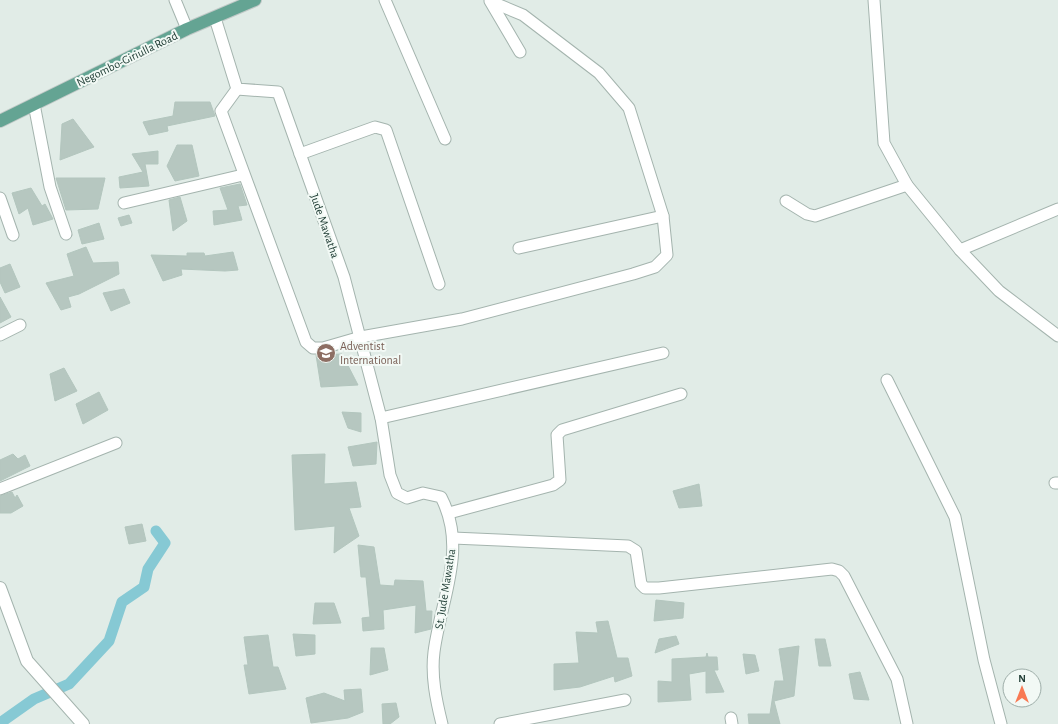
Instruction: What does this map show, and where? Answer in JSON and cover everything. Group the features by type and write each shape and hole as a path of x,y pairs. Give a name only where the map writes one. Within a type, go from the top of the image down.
{"main road":[{"name":"Negombo-Giriulla Road","path":"0,121 187,29 255,0"}],"street":[{"path":"175,0 187,29"},
{"path":"384,0 445,139"},
{"path":"874,0 884,143 907,185 960,250 999,291 1058,336"},
{"path":"215,18 237,90 221,111 243,175 306,342 313,348 323,348 361,337 462,319 634,274 655,267 668,255 663,216 629,108 600,73 523,15 490,1"},
{"path":"490,1 520,52"},
{"name":"Jude Mawatha","path":"237,90 278,92 344,277 361,337 381,418 390,475"},
{"path":"34,104 50,187 66,234"},
{"path":"300,154 375,127 386,130 439,284"},
{"path":"124,203 243,175"},
{"path":"786,201 807,214 815,216 907,185"},
{"path":"0,198 13,235"},
{"path":"960,250 1058,209"},
{"path":"519,248 663,216"},
{"path":"0,335 20,325"},
{"path":"381,418 663,352"},
{"path":"887,380 955,517 984,660 1001,724"},
{"path":"449,513 553,485 560,480 557,435 562,430 681,394"},
{"path":"0,489 116,443"},
{"name":"St. Jude Mawatha","path":"390,475 397,493 407,498 423,493 441,497 449,513 453,538 453,559 434,652 434,691 442,724"},
{"path":"453,538 628,546 636,550 641,584 645,588 659,588 832,569 840,571 844,576 897,679 907,724"},
{"path":"0,588 27,661 83,724"},
{"path":"500,724 625,700"}],"building":[{"path":"175,102 210,102 215,116 167,126 168,131 149,135 143,122 173,116"},
{"path":"73,119 94,147 60,160 62,124"},
{"path":"177,145 192,145 199,176 175,181 167,166"},
{"path":"158,151 158,164 145,164 149,186 120,188 119,177 143,172 132,154"},
{"path":"56,178 105,178 98,209 66,210"},
{"path":"240,184 247,205 238,206 242,220 214,225 213,211 228,210 220,188"},
{"path":"31,188 42,206 45,204 53,219 33,225 28,208 19,214 12,193"},
{"path":"180,197 187,221 173,231 169,200"},
{"path":"129,215 132,223 121,226 118,218"},
{"path":"99,223 104,239 82,244 78,230"},
{"path":"86,247 93,263 118,262 119,274 79,294 68,297 71,307 61,310 46,283 74,276 67,254"},
{"path":"233,252 238,270 225,271 181,269 182,275 163,281 151,255 187,256 187,253 204,253 205,256"},
{"path":"10,264 20,287 5,293 0,282 0,268"},
{"path":"124,289 130,303 111,311 103,293"},
{"path":"0,297 11,317 0,323"},
{"path":"342,354 358,385 321,387 316,355"},
{"path":"64,368 77,391 55,401 50,374"},
{"path":"99,392 108,410 83,424 76,404"},
{"path":"342,412 361,413 361,432 348,428"},
{"path":"377,442 376,464 353,466 348,447"},
{"path":"13,454 18,459 25,455 30,466 0,481 0,460"},
{"path":"325,454 324,484 356,482 361,507 349,508 359,536 334,553 335,526 295,530 292,455"},
{"path":"699,484 702,506 679,508 673,491"},
{"path":"12,492 15,498 17,495 23,506 11,513 0,513 0,496"},
{"path":"142,524 146,541 129,544 125,527"},
{"path":"358,545 374,547 380,585 394,586 395,580 423,581 426,611 432,611 431,629 415,633 416,605 383,610 384,629 363,631 362,618 370,617 366,577 361,577"},
{"path":"656,600 684,603 683,618 654,621"},
{"path":"315,603 334,603 341,623 313,624"},
{"path":"608,621 617,658 628,658 632,676 615,682 614,676 580,687 554,690 554,664 579,663 576,632 598,633 596,622"},
{"path":"293,634 315,635 315,654 296,656"},
{"path":"268,635 273,667 278,667 286,689 249,694 244,665 248,665 244,637"},
{"path":"676,636 679,644 655,653 659,639"},
{"path":"815,639 825,639 831,666 819,666"},
{"path":"799,646 794,696 774,701 780,724 749,724 748,714 770,714 775,681 784,681 779,649"},
{"path":"371,648 384,648 388,670 370,675"},
{"path":"707,653 708,657 717,657 718,670 714,670 724,692 706,693 706,671 689,674 691,700 658,702 658,681 672,682 672,659 706,657"},
{"path":"743,654 755,655 759,671 746,674"},
{"path":"860,672 869,700 854,699 849,674"},
{"path":"361,689 363,712 348,718 311,723 306,698 324,693 345,701 344,690"},
{"path":"396,703 399,717 390,724 383,724 382,704"}],"waterway":[{"path":"0,723 34,699 69,684 109,641 122,602 144,587 148,569 165,543 156,531"}],"place":[{"name":"Adventist International","path":"326,353"}]}
